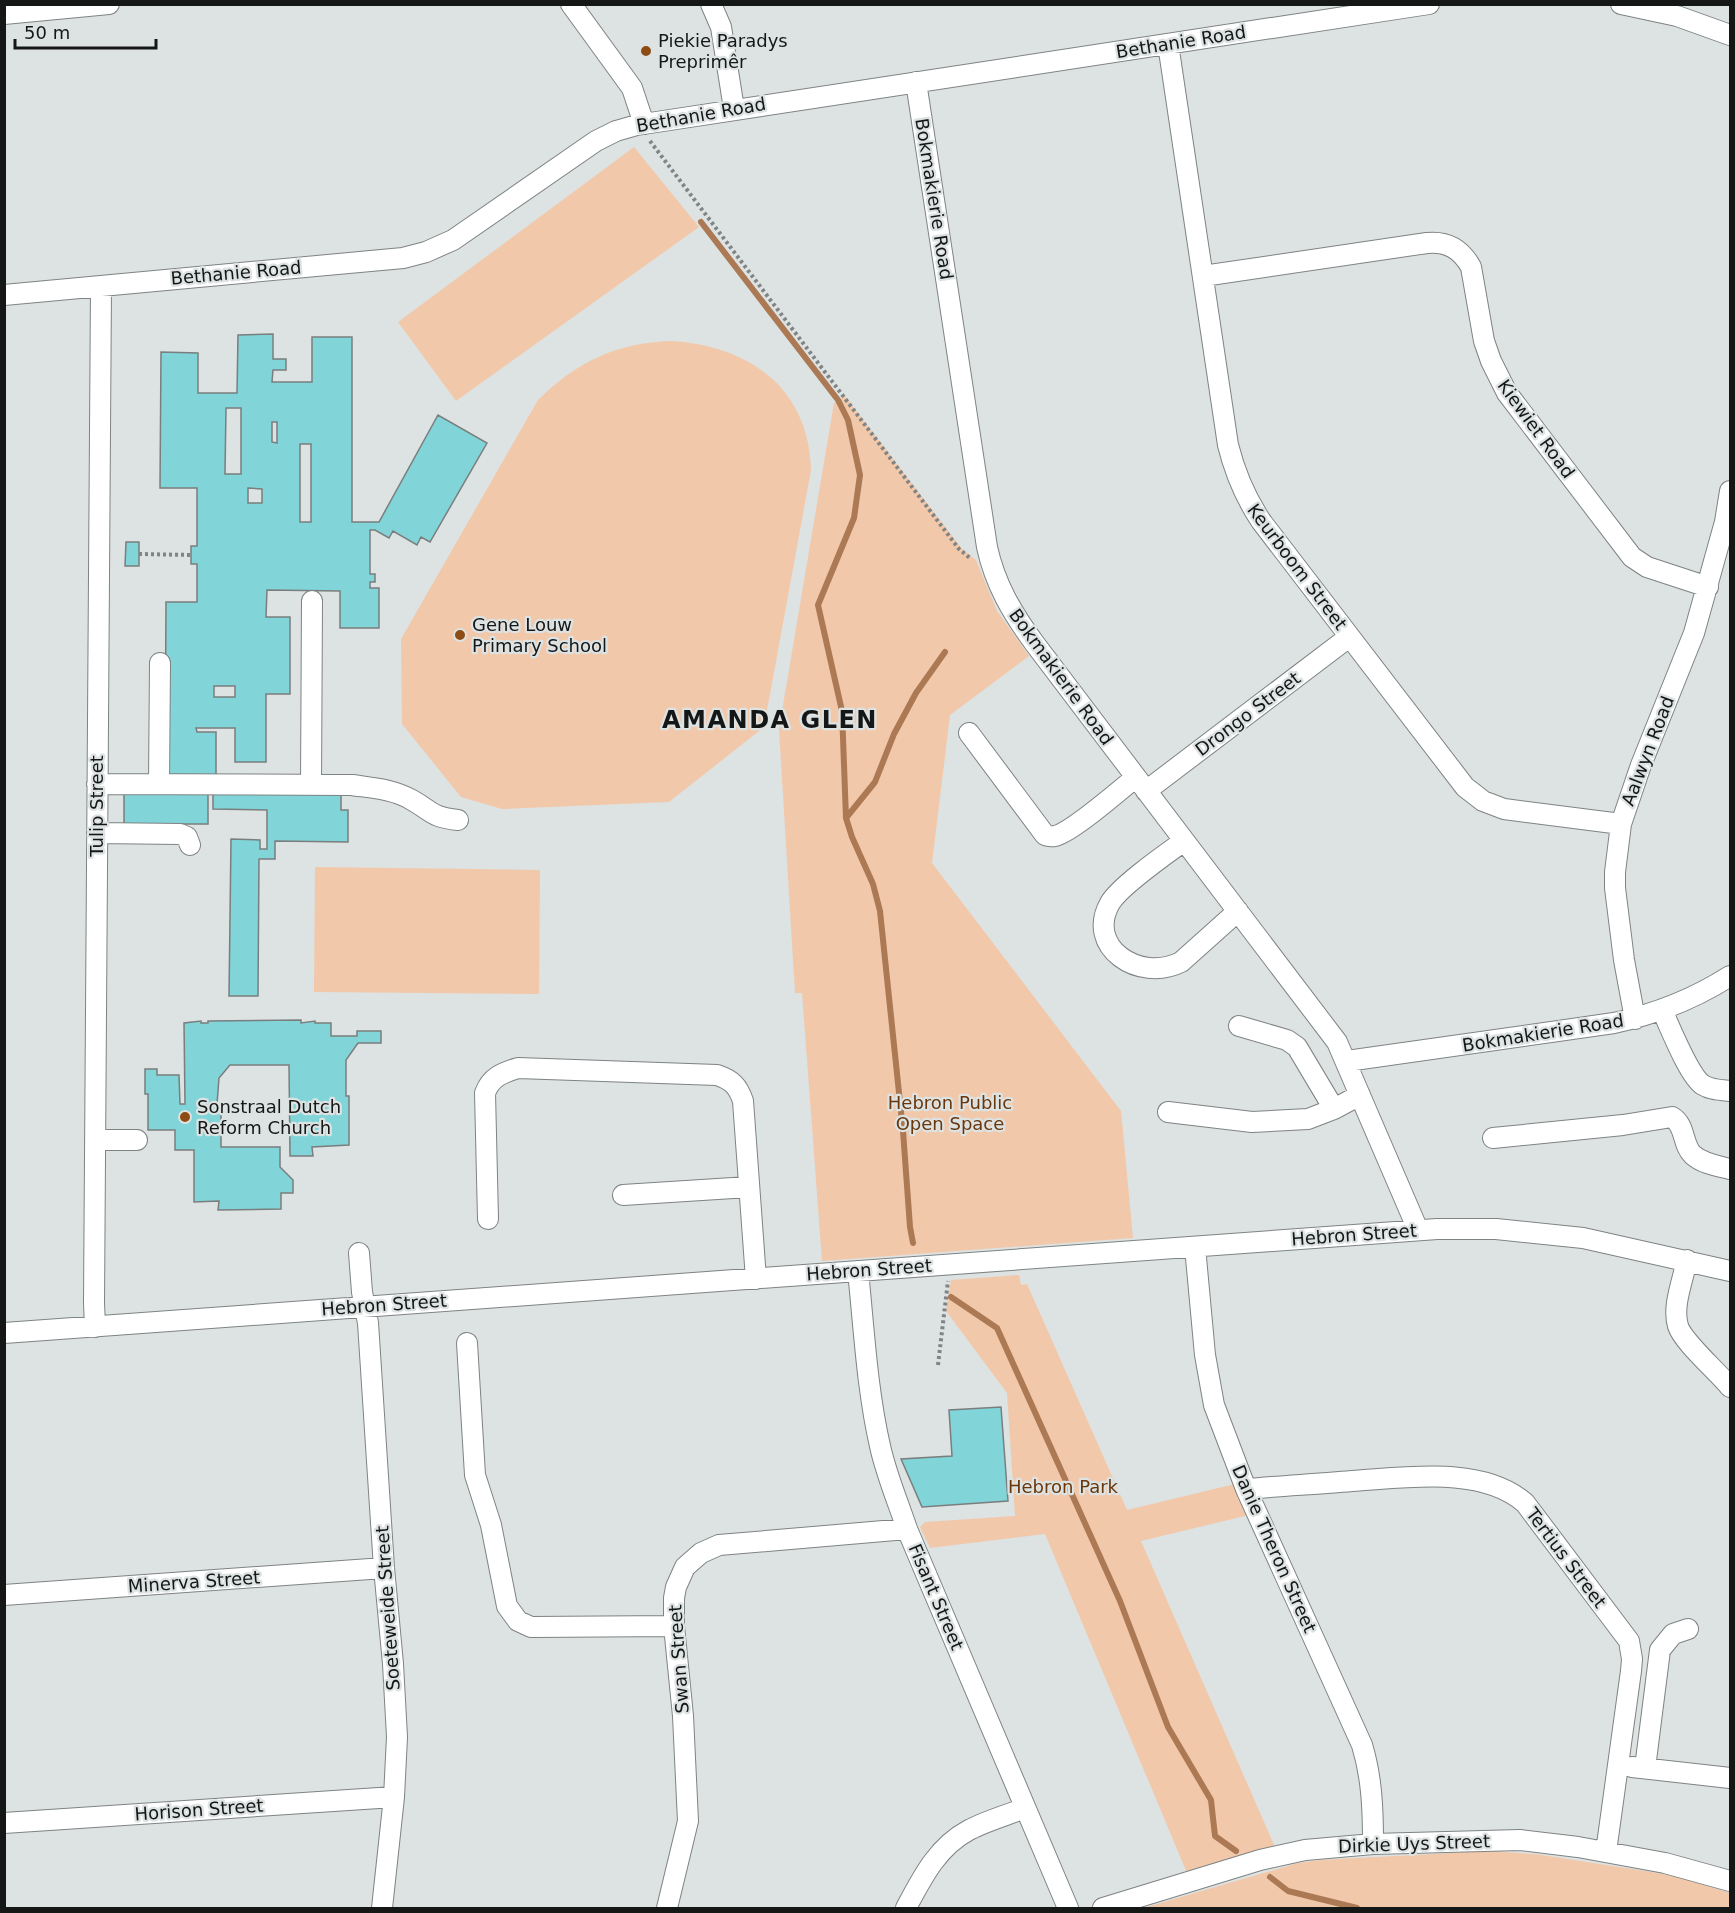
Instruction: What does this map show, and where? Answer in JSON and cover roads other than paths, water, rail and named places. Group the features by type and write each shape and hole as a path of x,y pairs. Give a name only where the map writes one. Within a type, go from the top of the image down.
{"street":[{"path":"4,14 109,4"},
{"path":"571,4 632,88 641,124"},
{"path":"711,4 721,27 734,109"},
{"name":"Bethanie Road","path":"4,295 403,258 447,244 596,141 616,131 641,124 1429,4"},
{"path":"1621,4 1654,7 1731,35"},
{"name":"Keurboom Street","path":"1168,44 1228,445 1238,480 1247,500 1457,778 1474,794 1504,809 1621,824"},
{"name":"Bokmakierie Road","path":"916,82 990,562 1005,600 1016,618 1337,1042 1418,1230"},
{"name":"Kiewiet Road","path":"1203,276 1427,243 1442,243 1455,248 1471,267 1484,341 1507,393 1632,557 1647,567 1708,587"},
{"name":"Tulip Street","path":"95,1327 101,286"},
{"name":"Aalwyn Road","path":"1635,1019 1624,960 1615,888 1621,824 1641,765 1690,645 1708,587 1731,491"},
{"path":"311,785 312,601"},
{"name":"Drongo Street","path":"969,733 1045,835 1057,835 1141,784 1349,637"},
{"path":"159,784 160,663"},
{"path":"97,784 352,785 384,789 411,799 440,818 458,820"},
{"path":"97,833 180,834 188,837 190,845"},
{"path":"1184,841 1119,892 1109,905 1105,930 1107,939 1116,953 1130,964 1147,969 1173,966 1181,962 1238,911"},
{"name":"Bokmakierie Road","path":"1347,1061 1593,1027 1635,1019 1701,993 1731,976"},
{"path":"1662,1010 1692,1072 1700,1083 1717,1090 1731,1091"},
{"path":"1239,1026 1293,1043 1301,1052 1334,1110"},
{"path":"488,1219 485,1093 489,1083 495,1077 518,1068 717,1075 727,1079 740,1090 743,1101 756,1279"},
{"path":"1168,1112 1252,1122 1308,1119 1334,1110 1360,1095"},
{"path":"1493,1138 1623,1125 1669,1117 1679,1122 1689,1150 1695,1157 1704,1162 1731,1169"},
{"path":"95,1140 137,1140"},
{"path":"623,1195 749,1187"},
{"name":"Hebron Street","path":"4,1333 1467,1228 1536,1232 1583,1238 1731,1271"},
{"name":"Danie Theron Street","path":"1195,1247 1209,1385 1221,1426 1246,1489 1362,1745 1369,1767 1372,1788 1373,1844"},
{"name":"Soeteweide Street","path":"359,1253 368,1323 397,1737 394,1797 382,1908"},
{"path":"1687,1260 1677,1306 1678,1326 1685,1338 1731,1387"},
{"name":"Fisant Street","path":"858,1271 874,1415 880,1448 908,1529 1068,1908"},
{"path":"467,1343 477,1482 491,1525 507,1606 513,1616 531,1627 674,1626"},
{"name":"Tertius Street","path":"1246,1489 1410,1477 1455,1477 1484,1483 1519,1498 1629,1641 1632,1659 1606,1852"},
{"name":"Swan Street","path":"667,1908 688,1821 683,1716 674,1626 674,1598 680,1577 693,1559 710,1548 729,1543 908,1529"},
{"name":"Minerva Street","path":"4,1595 384,1568"},
{"path":"1646,1768 1660,1650 1673,1634 1688,1629"},
{"path":"1618,1766 1730,1777"},
{"name":"Horison Street","path":"4,1823 394,1797"},
{"path":"906,1908 925,1872 940,1852 953,1840 969,1830 1025,1808"},
{"name":"Dirkie Uys Street","path":"1102,1908 1260,1860 1305,1850 1373,1844 1520,1840 1665,1863 1731,1881"}],"waterway":[{"path":"701,222 838,400 848,420 860,475 854,518 818,605 842,711 846,818 873,884 880,911 913,1243"},
{"path":"846,818 875,782 894,734 916,693 945,652"},
{"path":"951,1297 997,1328 1120,1601 1168,1727 1211,1800 1215,1836 1236,1851"},
{"path":"1270,1877 1288,1891 1357,1908"}],"place":[{"name":"Piekie Paradys Preprimêr","path":"646,51"},
{"name":"Gene Louw Primary School","path":"460,635"},
{"name":"Sonstraal Dutch Reform Church","path":"185,1117"}],"district":[{"name":"AMANDA GLEN","path":"770,720"}],"park label":[{"name":"Hebron Public Open Space","path":"950,1113"},
{"name":"Hebron Park","path":"1063,1487"}]}
